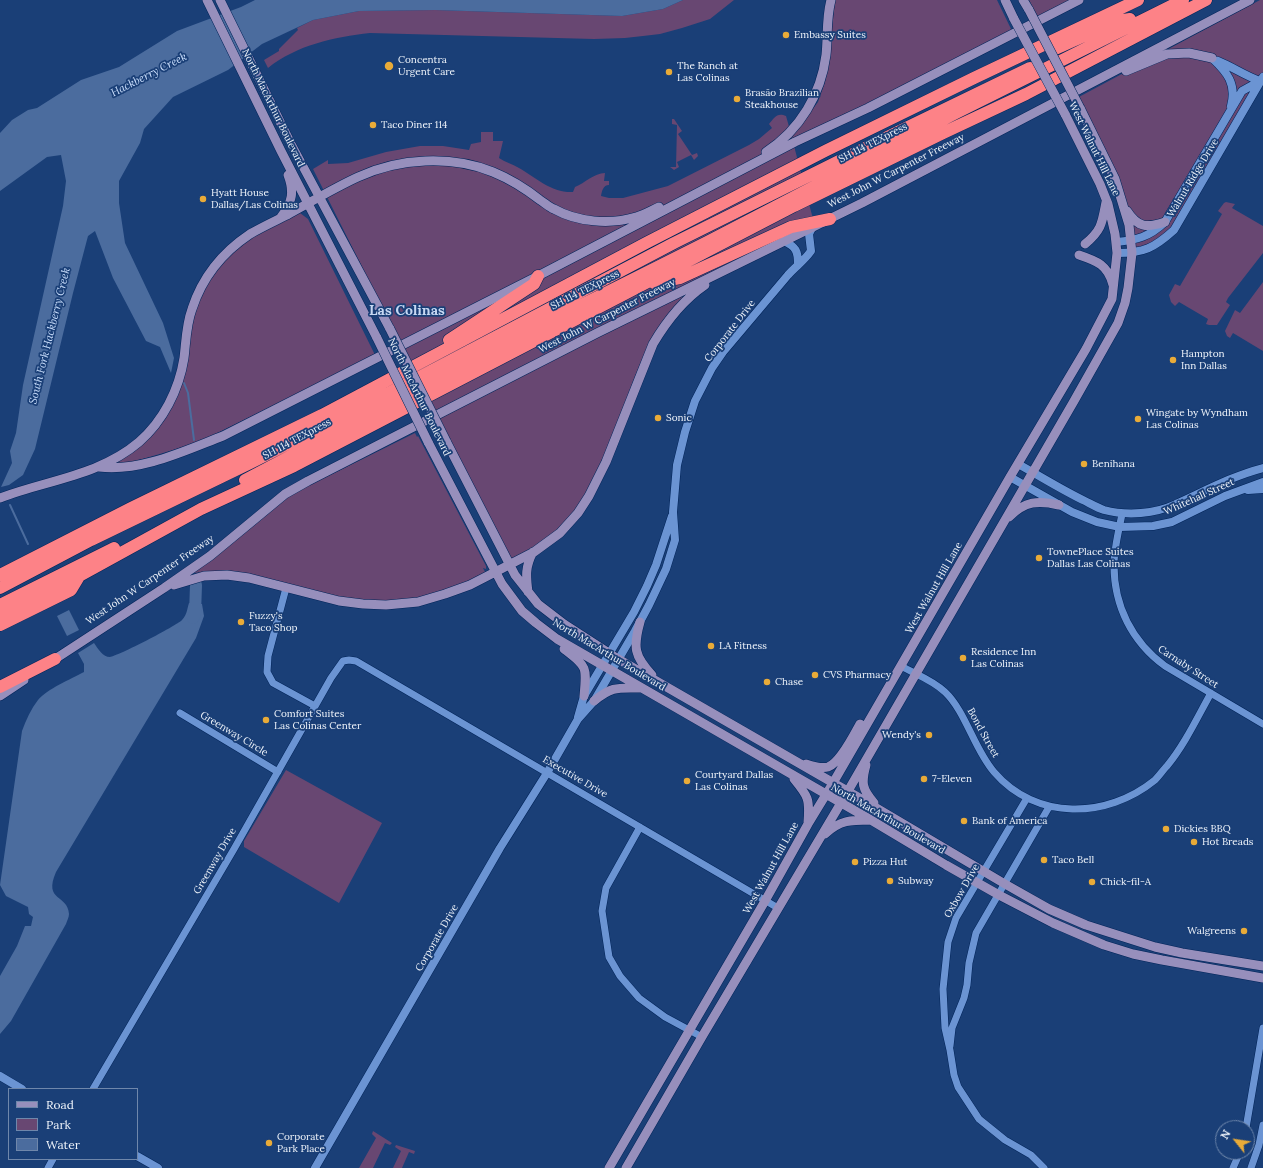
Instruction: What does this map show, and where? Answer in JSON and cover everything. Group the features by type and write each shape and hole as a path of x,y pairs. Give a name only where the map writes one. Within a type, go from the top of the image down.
{"highway":[{"path":"0,575 78,534 322,415 639,247 785,172 974,78 1138,0"},
{"name":"SH 114 TEXpress","path":"0,588 91,540 250,463 385,395 674,243 883,139 1084,42 1165,0"},
{"name":"SH 114 TEXpress","path":"0,605 176,516 503,344 714,238 956,113 1182,0"},
{"name":"West John W Carpenter Freeway","path":"0,615 81,574 201,508 294,466 794,206 1026,94 1206,0"},
{"path":"974,78 1024,62 1117,21 1130,19"},
{"path":"943,133 956,121 1057,70 1064,60"},
{"path":"674,243 785,172"},
{"path":"643,285 680,278 791,227 830,219"},
{"path":"322,415 355,391 426,354 454,337 534,284 538,276"},
{"path":"0,566 57,537 78,534"},
{"path":"0,625 71,590 81,574"},
{"path":"0,687 55,659"}],"main road":[{"name":"North MacArthur Boulevard","path":"208,0 281,151 377,338 428,442 502,584 522,611 557,639 611,671 871,820 977,883 1053,923 1104,945 1162,960 1263,978"},
{"name":"North MacArthur Boulevard","path":"220,0 304,168 390,329 509,564 515,575 529,593 550,614 618,659 878,808 984,872 1065,917 1109,933 1155,947 1182,953 1263,966"},
{"path":"740,171 749,163 774,147 784,138 801,120 810,105 818,88 824,66 830,0"},
{"name":"West Walnut Hill Lane","path":"609,1168 1010,477 1086,349 1106,314 1112,299 1114,292 1117,253 1115,234 1107,201 1065,114 1005,0"},
{"name":"West Walnut Hill Lane","path":"626,1168 841,803 1001,526 1118,323 1125,303 1132,253 1129,225 1115,179 1080,108 1023,0"},
{"path":"99,467 117,468 146,463 179,453 223,436 538,276 795,142 868,108 1079,0"},
{"name":"West John W Carpenter Freeway","path":"0,696 210,556 284,494 597,333 830,219 1250,0"},
{"path":"1096,80 1167,54 1189,53 1212,58"},
{"path":"259,105 263,106 292,157 304,168"},
{"path":"279,219 289,204 292,188 281,151"},
{"path":"0,498 31,487 63,479 99,467 120,456 140,441 153,428 167,407 174,392 182,370 186,331 192,306 212,270 230,250 242,240 319,197 357,178 378,169 408,162 442,161 466,164 493,172 525,189 563,214 592,220 612,221 636,217 701,187 719,182"},
{"path":"1085,244 1094,236 1101,225 1107,201"},
{"path":"1122,202 1132,218 1141,225 1151,226 1165,222"},
{"path":"1079,255 1098,262 1104,267 1112,283 1114,292"},
{"path":"164,588 212,574 249,578 339,601 386,605 418,602 470,585 534,552 560,533 578,513 589,496 606,462 653,344 663,327 697,290 731,267"},
{"path":"1001,526 1015,511 1032,503 1044,501 1059,505"},
{"path":"529,593 526,570 528,562 534,552"},
{"path":"640,622 635,646 637,655 658,682"},
{"path":"557,639 563,648 580,662 584,668 586,675 584,696"},
{"path":"594,701 605,692 613,688 642,688"},
{"path":"797,762 824,767 830,766 838,761 869,711 880,702"},
{"path":"868,755 862,782 866,794 878,808"},
{"path":"791,775 808,797 808,824"},
{"path":"817,842 830,829 841,823 850,820 871,820"}],"street":[{"path":"1212,58 1248,76 1262,80"},
{"path":"1212,58 1224,69 1233,89 1233,97 1229,113"},
{"name":"Walnut Ridge Drive","path":"1116,242 1131,241 1143,238 1151,234 1165,222 1242,91 1262,80"},
{"name":"Walnut Ridge Drive","path":"1117,253 1132,253 1150,249 1157,245 1174,230 1262,80"},
{"name":"Corporate Drive","path":"315,1168 496,855 578,719 594,701 640,622 665,570 675,540 673,512 678,458 684,432 695,401 722,352 798,264 805,260 811,251 809,234 812,228"},
{"path":"784,241 792,245 796,250 798,264"},
{"name":"Whitehall Street","path":"1018,464 1075,496 1103,509 1122,514 1158,510 1175,505 1245,472 1263,468"},
{"name":"Whitehall Street","path":"1010,477 1072,512 1097,522 1120,527 1152,526 1172,522 1239,490 1263,482"},
{"path":"1239,490 1263,489"},
{"name":"Corporate Drive","path":"578,719 584,696 634,612 656,565 673,512"},
{"name":"Carnaby Street","path":"1122,514 1114,565 1116,590 1127,624 1141,645 1152,657 1165,666 1263,724"},
{"path":"656,565 665,570"},
{"path":"286,588 268,656 267,672 273,683 315,706"},
{"name":"Greenway Drive","path":"94,1088 306,724 315,706 343,661 349,660 361,665"},
{"name":"Executive Drive","path":"361,665 778,908"},
{"name":"Bond Street","path":"901,666 936,685 945,692 957,706 985,761 1005,784 1027,798 1049,807 1081,809 1104,806 1123,800 1156,779 1178,752 1211,693"},
{"name":"Greenway Circle","path":"180,713 278,772"},
{"name":"Oxbow Drive","path":"1027,798 956,918 948,942 943,989 945,1028 954,1075 958,1087 979,1119 1005,1140 1031,1155 1044,1168"},
{"name":"Oxbow Drive","path":"950,1050 952,1028 964,998 969,963 976,934 1049,807"},
{"path":"640,827 606,888 602,911 609,957 620,976 639,998 665,1017 702,1038"},
{"path":"1247,1120 1263,1028"},
{"path":"0,1076 20,1088"},
{"path":"1251,1168 1259,1145 1263,1125"},
{"path":"138,1157 158,1168"}],"green space":[{"path":"683,0 734,0 710,19 660,34 625,38 594,39 370,33 316,43 291,53 268,68 264,60 279,51 279,49 298,30 297,28 313,20 359,11 435,10 622,16 663,9"},
{"path":"835,0 997,0 1012,31 793,142 813,219 743,255 681,303 649,343 635,376 595,484 559,532 510,562 313,169 328,160 328,164 348,163 386,152 420,146 443,146 469,150 471,144 481,142 481,132 493,132 493,141 503,141 499,158 519,168 544,184 558,190 573,192 575,187 601,173 605,173 604,181 609,181 609,185 604,187 601,196 609,198 623,198 668,186 759,139 772,128 769,124 778,115 786,116 792,137 818,102 825,82"},
{"path":"1029,0 1072,0 1038,17"},
{"path":"1260,0 1263,0 1263,73 1175,226 1155,243 1133,251 1131,222 1077,98"},
{"path":"672,119 674,119 682,131 678,134 692,155 697,153 698,156 694,160 691,155 677,162 679,167 674,170 670,167 676,167 677,125 672,124"},
{"path":"1226,202 1235,204 1232,208 1263,226 1263,253 1228,298 1226,302 1230,305 1217,325 1209,325 1206,324 1208,319 1179,302 1175,306 1171,302 1169,295 1175,284 1180,286 1222,214 1218,211"},
{"path":"300,213 308,219 375,355 205,439 160,454 113,466 113,464 167,414 193,312 201,291 224,259 240,245"},
{"path":"1263,282 1263,351 1233,333 1230,338 1227,336 1225,331 1235,310 1240,313"},
{"path":"415,433 417,437 418,436 486,566 486,569 483,568 485,572 482,574 457,586 413,599 394,601 351,600 237,572 222,571 192,573 271,509 294,493"},
{"path":"286,770 382,823 339,903 244,847 244,841"},
{"path":"373,1131 392,1143 390,1145 385,1143 373,1168 359,1168 376,1138 372,1134"},
{"path":"396,1145 415,1151 414,1154 409,1152 402,1168 393,1168 401,1151 395,1147"}],"water":[{"name":"Hackberry Creek","path":"255,0 683,0 663,9 622,16 435,10 359,11 313,20 262,44 228,70 173,97 144,129 140,143 119,181 119,203 125,243 163,323 174,358 171,373 160,347 146,341 113,278 95,231 88,236 35,449 23,475 9,485 1,487 12,463 10,451 16,433 23,385 63,206 66,181 61,155 47,157 0,191 0,133 12,120 28,110 37,108 81,80 119,67 177,31 241,7"},
{"path":"189,603 202,604 204,616 196,638 56,872 52,888 57,897 65,903 68,908 68,919 11,1021 0,1034 0,976 17,946 25,926 31,926 33,917 29,914 28,907 6,896 0,885 22,731 27,719 35,703 42,696 53,688 84,672 84,664 78,653 94,643 107,657 124,652 182,620 186,614"},
{"path":"69,610 79,630 67,636 57,616"}],"waterway":[{"name":"South Fork Hackberry Creek","path":"184,383 188,393 194,440"},
{"name":"South Fork Hackberry Creek","path":"10,505 28,544"},
{"name":"South Fork Hackberry Creek","path":"193,618 195,614 196,585"}],"place":[{"name":"Embassy Suites","path":"786,35"},
{"name":"Concentra Urgent Care","path":"389,66"},
{"name":"The Ranch at Las Colinas","path":"669,72"},
{"name":"Brasão Brazilian Steakhouse","path":"737,99"},
{"name":"Taco Diner 114","path":"373,125"},
{"name":"Hyatt House Dallas/Las Colinas","path":"203,199"},
{"name":"Hampton Inn Dallas","path":"1173,360"},
{"name":"Sonic","path":"658,418"},
{"name":"Wingate by Wyndham Las Colinas","path":"1138,419"},
{"name":"Benihana","path":"1084,464"},
{"name":"TownePlace Suites Dallas Las Colinas","path":"1039,558"},
{"name":"Fuzzy's Taco Shop","path":"241,622"},
{"name":"LA Fitness","path":"711,646"},
{"name":"Residence Inn Las Colinas","path":"963,658"},
{"name":"CVS Pharmacy","path":"815,675"},
{"name":"Chase","path":"767,682"},
{"name":"Comfort Suites Las Colinas Center","path":"266,720"},
{"name":"Wendy's","path":"929,735"},
{"name":"7-Eleven","path":"924,779"},
{"name":"Courtyard Dallas Las Colinas","path":"687,781"},
{"name":"Bank of America","path":"964,821"},
{"name":"Dickies BBQ","path":"1166,829"},
{"name":"Hot Breads","path":"1194,842"},
{"name":"Taco Bell","path":"1044,860"},
{"name":"Pizza Hut","path":"855,862"},
{"name":"Subway","path":"890,881"},
{"name":"Chick-fil-A","path":"1092,882"},
{"name":"Walgreens","path":"1244,931"},
{"name":"Corporate Park Place","path":"269,1143"}],"district":[{"name":"Las Colinas","path":"407,311"}]}
